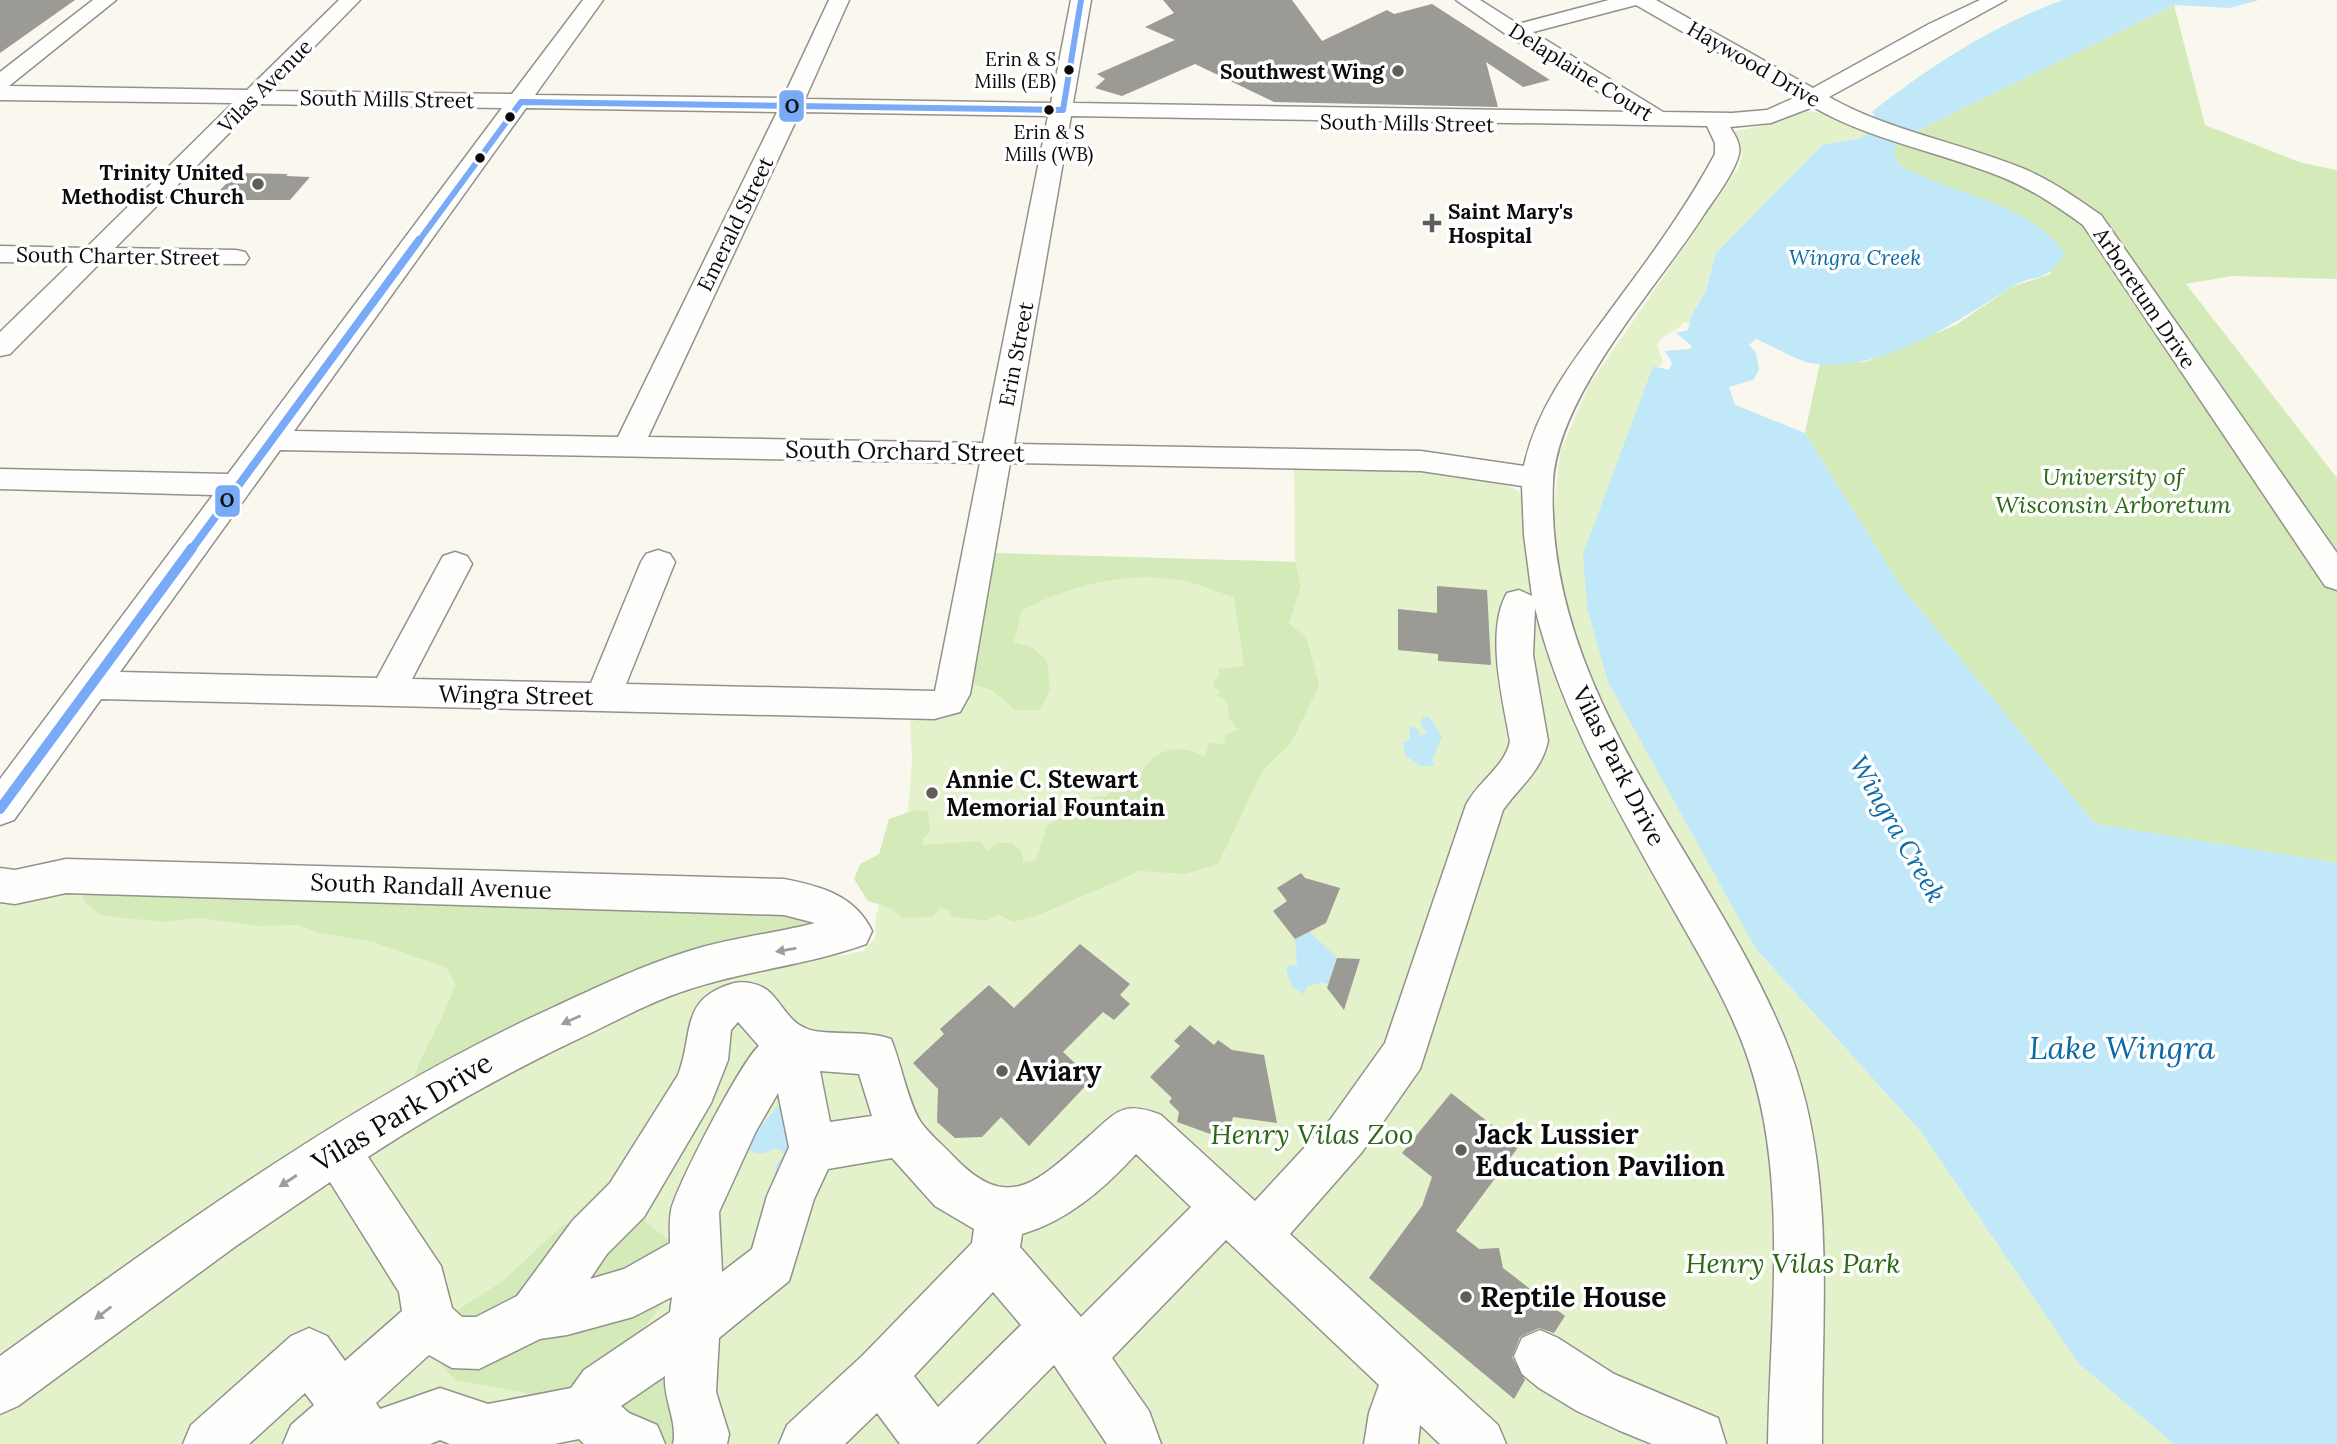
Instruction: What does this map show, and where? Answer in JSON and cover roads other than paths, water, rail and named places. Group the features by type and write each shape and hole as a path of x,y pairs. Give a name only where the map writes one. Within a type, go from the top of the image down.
{"street":[{"path":"0,83 106,0"},
{"name":"Vilas Avenue","path":"0,348 350,0"},
{"path":"0,809 593,0"},
{"name":"Emerald Street","path":"629,446 792,105 839,0"},
{"name":"Erin Street","path":"943,704 952,694 1063,110 1081,0"},
{"name":"Delaplaine Court","path":"1466,0 1661,120"},
{"path":"1514,31 1632,0"},
{"name":"Haywood Drive","path":"1641,0 1822,102"},
{"name":"South Mills Street","path":"0,93 1063,110 1237,114 1423,125 1503,125 1577,119 1716,121 1771,116 1787,109 1822,102 1936,28 1996,0"},
{"name":"Arboretum Drive","path":"1822,102 1867,126 2013,173 2053,192 2092,220 2337,578"},
{"name":"Vilas Park Drive","path":"1716,121 1727,143 1727,154 1646,280 1575,378 1553,417 1537,478 1545,576 1564,652 1600,736 1752,1013 1774,1070 1784,1110 1795,1219 1795,1444"},
{"name":"South Charter Street","path":"0,254 236,258"},
{"name":"South Orchard Street","path":"272,440 1421,460 1537,478"},
{"path":"0,479 238,485"},
{"path":"604,697 658,562"},
{"path":"387,692 455,564"},
{"path":"880,1374 935,1444 1068,1341 1241,1221 1346,1136 1404,1054 1485,805 1492,794 1520,768 1527,755 1529,741 1513,659 1519,602"},
{"name":"Wingra Street","path":"89,685 943,704"},
{"name":"South Randall Avenue","path":"0,885 15,887 66,876 772,896 824,907 842,918 851,932"},
{"name":"Vilas Park Drive","path":"0,1388 251,1205 401,1108 480,1064 545,1031 699,966 815,945 851,932"},
{"path":"535,1314 590,1237 627,1200 695,1088 706,1060 708,1031 716,1013 734,1002 751,1003 775,1032 798,1049"},
{"path":"210,1444 309,1354 370,1439 440,1414 488,1431 587,1411 602,1388 693,1327 772,1264 792,1196 813,1148 797,1077 798,1049"},
{"path":"700,1444 702,1434 690,1392 698,1278 694,1257 695,1210 740,1115 772,1062 798,1049 875,1054 901,1134 964,1200 978,1207 998,1233 1130,1430 1134,1444"},
{"path":"806,1444 880,1374 998,1233 1028,1210 1051,1200 1106,1153 1121,1135 1137,1129 1151,1137 1479,1444"},
{"path":"813,1148 901,1134"},
{"path":"348,1168 423,1284 429,1321 452,1342 479,1343 535,1314 567,1310 633,1292 694,1257"},
{"path":"310,1444 344,1404 429,1321"},
{"path":"1540,1356 1563,1376 1699,1437 1699,1444"},
{"path":"1391,1444 1395,1413 1408,1376"},
{"path":"587,1411 610,1432 638,1444"}],"water":[{"name":"Lake Wingra","path":"2063,0 2259,0 2230,8 2174,5 1913,133 1893,148 1899,165 2010,210 2049,236 2065,254 2057,265 2044,275 2018,284 1939,331 1888,354 1836,365 1810,363 1756,339 1749,345 1756,353 1759,370 1753,380 1729,387 1735,405 1805,433 1898,582 2095,824 2337,863 2337,1444 2174,1444 2078,1363 1922,1133 1756,949 1608,682 1587,607 1583,554 1653,366 1669,370 1672,363 1665,351 1690,349 1692,346 1676,333 1688,330 1692,314 1705,293 1716,253 1822,145 1861,138 1879,123 1872,112 1916,79 1963,48 2011,22"},
{"path":"1429,716 1442,737 1433,758 1434,766 1420,766 1405,755 1403,743 1410,739 1409,729 1413,726 1420,732 1418,736 1428,733 1420,724 1422,718"},
{"path":"1309,931 1337,958 1328,984 1322,982 1307,987 1303,994 1292,987 1286,970 1288,966 1297,964 1295,939"},
{"path":"778,1105 790,1125 792,1142 776,1178 775,1166 784,1155 782,1151 773,1148 766,1153 759,1153 744,1148"}],"place":[{"name":"Erin & S Mills (EB)","path":"1069,70"},
{"name":"Southwest Wing","path":"1398,71"},
{"name":"Erin & S Mills (WB)","path":"1049,110"},
{"name":"Trinity United Methodist Church","path":"258,184"},
{"name":"Saint Mary's Hospital","path":"1432,223"},
{"name":"Annie C. Stewart Memorial Fountain","path":"932,793"},
{"name":"Aviary","path":"1002,1071"},
{"name":"Jack Lussier Education Pavilion","path":"1461,1150"},
{"name":"Reptile House","path":"1466,1297"}],"water label":[{"name":"Wingra Creek","path":"1855,257"},
{"name":"Wingra Creek","path":"1898,829"}],"park label":[{"name":"University of Wisconsin Arboretum","path":"2113,490"},
{"name":"Henry Vilas Zoo","path":"1312,1134"},
{"name":"Henry Vilas Park","path":"1793,1263"}]}
